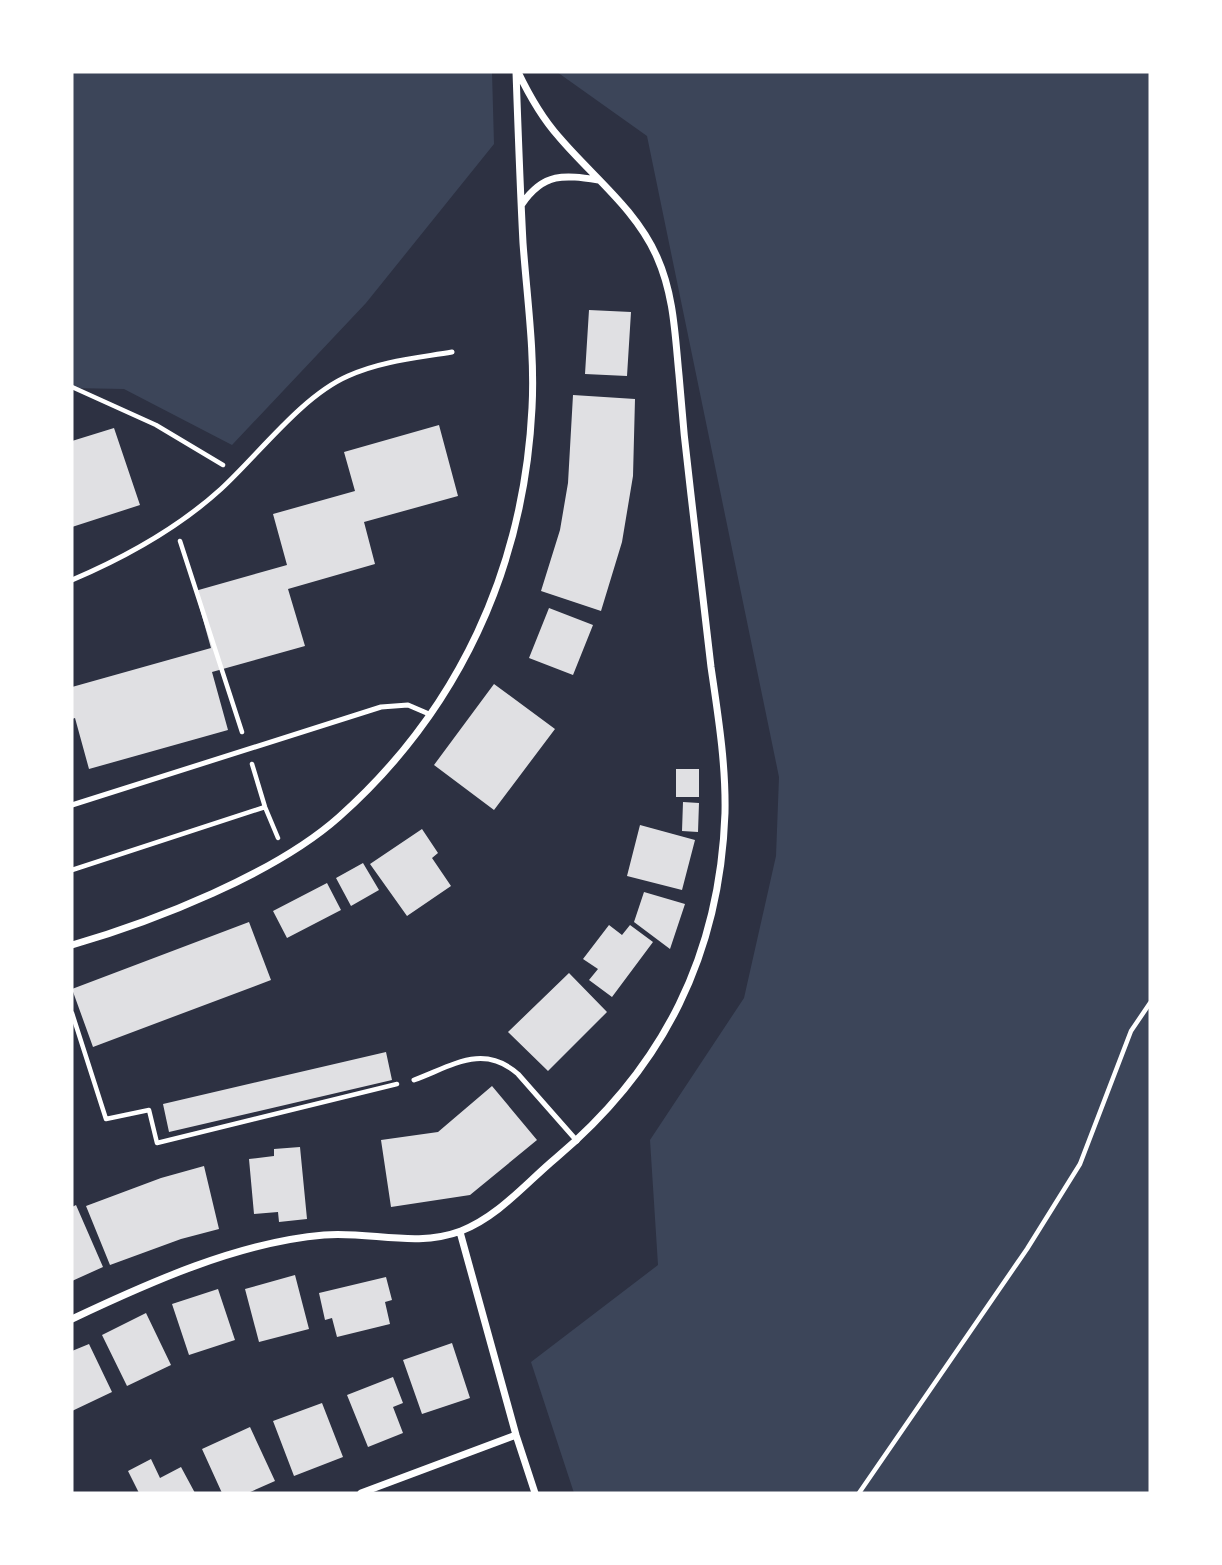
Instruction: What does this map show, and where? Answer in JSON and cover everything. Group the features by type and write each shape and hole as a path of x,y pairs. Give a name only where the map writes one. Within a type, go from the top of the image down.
{"street":[{"path":"72,1320 143,1285 216,1259 289,1240 328,1234 416,1240 460,1232 490,1215 577,1140 610,1107 648,1059 683,998 709,930 717,890 725,811 722,739 687,465 671,296 657,256 646,236 621,203 556,135 517,72"},
{"path":"72,945 145,920 216,890 285,855 338,818 400,755 429,714 476,637 499,583 521,506 530,436 533,374 517,72"},
{"path":"522,204 530,192 553,178 565,175 599,180"},
{"path":"460,1232 516,1435 535,1493"},
{"path":"361,1493 516,1435"}],"lane":[{"path":"72,580 124,556 175,525 221,488 319,394 346,376 381,364 452,352"},
{"path":"72,805 395,705 408,705 429,714"},
{"path":"414,1080 469,1060 483,1057 496,1059 518,1074 577,1140"}],"path":[{"path":"72,387 156,425 237,472"},
{"path":"175,525 265,807 285,855"},
{"path":"72,870 265,807"},
{"path":"859,1493 1027,1249 1080,1164 1131,1031 1150,1003"},
{"path":"72,1013 106,1119 149,1110 156,1143 414,1080"}],"shaded area":[{"path":"72,72 492,72 494,144 366,303 232,445 124,389 72,388"},
{"path":"557,72 1150,72 1150,1493 574,1493 531,1362 658,1265 650,1140 744,998 776,856 779,777 647,136"}],"building":[{"path":"589,310 631,312 627,376 585,374"},
{"path":"573,395 635,399 633,476 622,542 601,611 541,591 560,530 568,483"},
{"path":"439,425 458,496 364,522 375,564 288,589 305,646 212,672 228,730 89,769 75,718 72,719 72,687 211,648 195,591 287,565 273,514 355,491 344,452"},
{"path":"114,428 140,505 72,527 72,441"},
{"path":"549,608 593,625 573,675 529,658"},
{"path":"494,684 555,729 494,810 434,765"},
{"path":"676,769 699,769 699,797 676,797"},
{"path":"683,802 699,803 698,832 682,831"},
{"path":"640,825 695,840 682,890 627,876"},
{"path":"422,829 438,853 432,858 451,886 407,916 370,864"},
{"path":"363,863 379,890 351,906 336,878"},
{"path":"327,883 341,910 287,938 273,911"},
{"path":"644,892 685,904 670,949 634,922"},
{"path":"249,922 271,980 93,1047 72,989"},
{"path":"609,925 622,935 630,925 653,942 612,997 589,980 598,969 583,959"},
{"path":"569,973 607,1012 548,1071 508,1032"},
{"path":"386,1052 392,1080 169,1132 163,1104"},
{"path":"492,1086 537,1140 470,1195 391,1207 381,1140 438,1132"},
{"path":"300,1147 307,1219 279,1222 278,1212 254,1214 249,1159 274,1156 274,1149"},
{"path":"204,1166 219,1229 181,1239 110,1265 86,1206 161,1178"},
{"path":"76,1205 103,1267 72,1281 72,1207"},
{"path":"295,1275 309,1329 259,1342 245,1289"},
{"path":"386,1277 392,1300 385,1302 390,1324 337,1337 332,1318 325,1320 319,1293"},
{"path":"218,1289 235,1340 189,1355 172,1304"},
{"path":"146,1313 171,1365 127,1386 102,1335"},
{"path":"452,1343 470,1398 422,1414 403,1360"},
{"path":"89,1344 112,1392 72,1411 72,1351"},
{"path":"393,1377 403,1403 393,1407 403,1433 368,1447 347,1395"},
{"path":"322,1403 343,1457 294,1476 273,1421"},
{"path":"250,1427 275,1481 248,1493 222,1493 202,1449"},
{"path":"151,1459 160,1478 181,1467 195,1493 139,1493 128,1471"}]}
